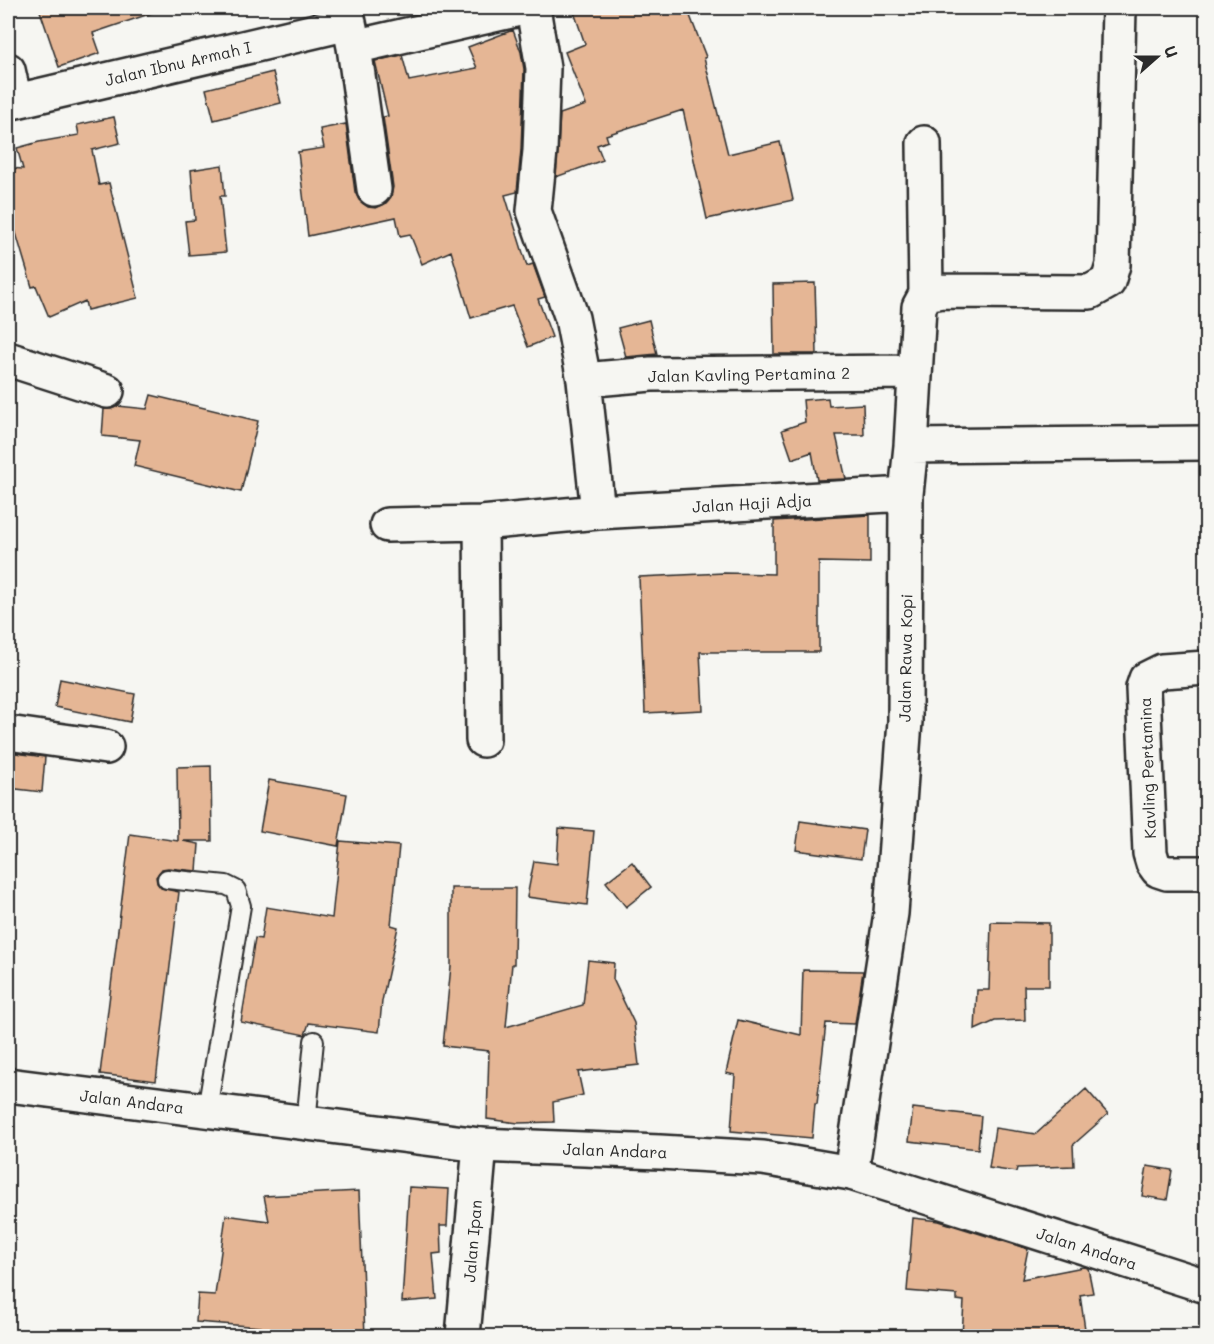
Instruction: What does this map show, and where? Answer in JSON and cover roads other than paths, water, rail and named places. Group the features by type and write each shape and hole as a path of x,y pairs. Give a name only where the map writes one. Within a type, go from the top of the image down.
{"street":[{"name":"Jalan Ibnu Armah I","path":"10,91 350,26 524,8"},
{"path":"533,8 543,68 540,151 534,211 572,318 584,380 598,512"},
{"path":"926,294 942,291 1090,292 1108,282 1113,266 1119,8"},
{"path":"350,26 374,189"},
{"name":"Jalan Rawa Kopi","path":"851,1173 891,902 905,721 906,494 922,446 914,372 919,307 926,294 924,142"},
{"path":"8,359 106,391"},
{"name":"Jalan Kavling Pertamina 2","path":"584,380 651,374 914,372"},
{"path":"922,446 1206,443"},
{"name":"Jalan Haji Adja","path":"387,525 481,524 598,512 906,494"},
{"path":"481,524 483,740"},
{"name":"Kavling Pertamina","path":"1206,668 1162,671 1146,679 1143,688 1150,853 1153,863 1158,870 1167,873 1206,873"},
{"path":"8,733 106,747"},
{"name":"Jalan Andara","path":"8,1085 480,1145 763,1158 851,1173 1206,1286"},
{"name":"Jalan Ipan","path":"463,1336 480,1145"}],"lane":[{"path":"167,879 226,885 237,890 241,906 207,1110"},
{"path":"306,1123 314,1041"}]}
